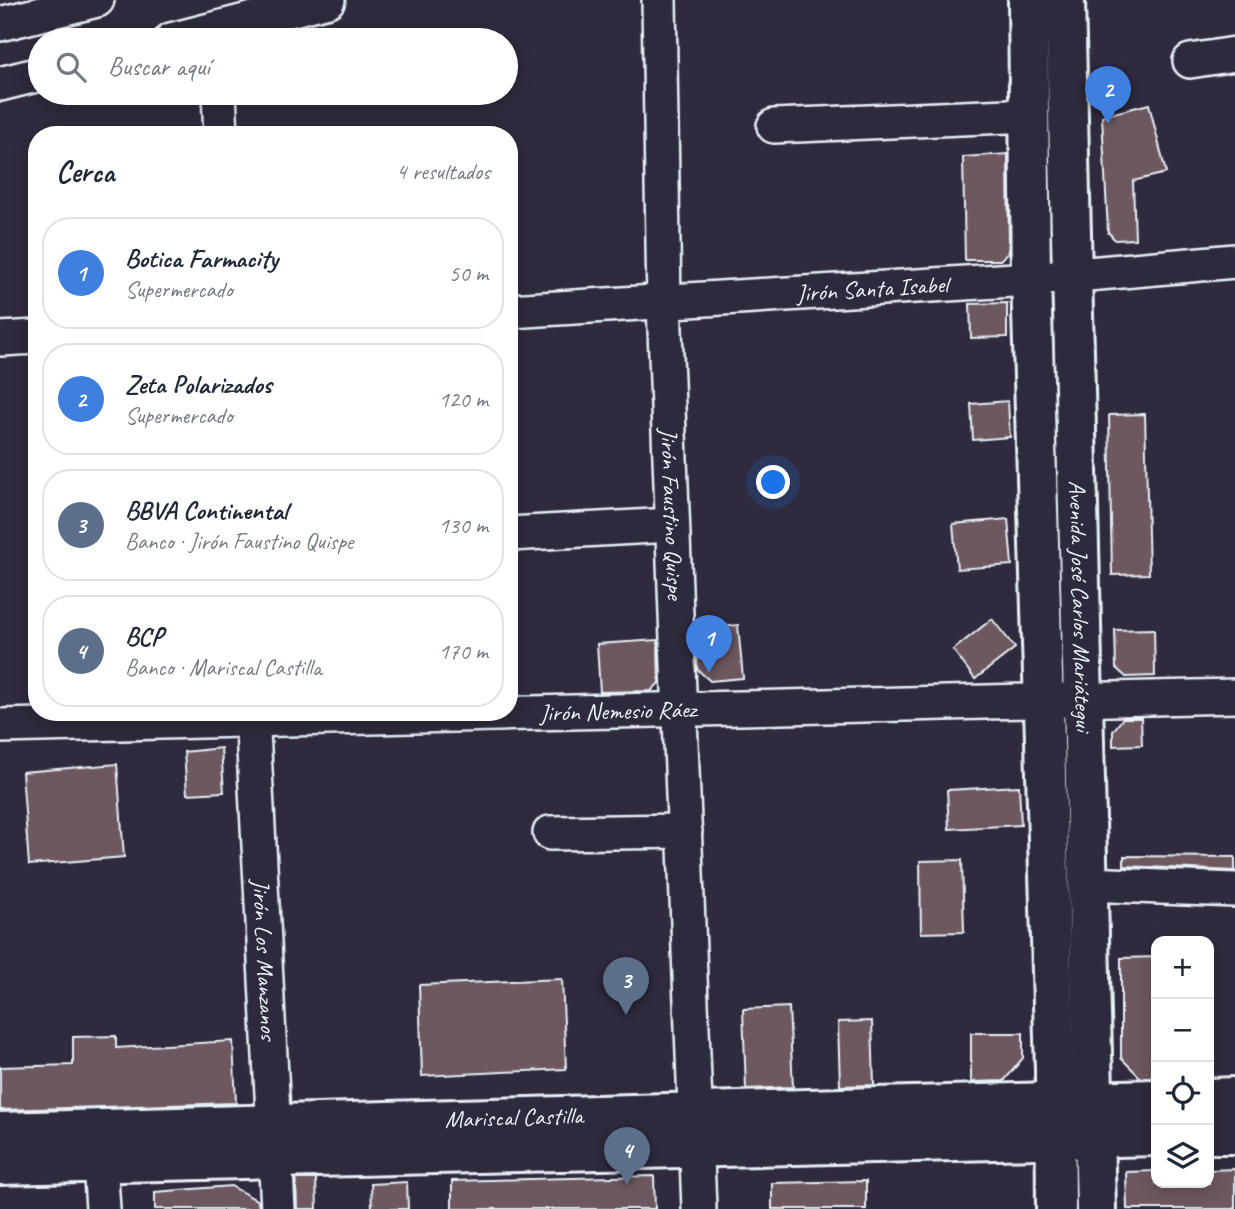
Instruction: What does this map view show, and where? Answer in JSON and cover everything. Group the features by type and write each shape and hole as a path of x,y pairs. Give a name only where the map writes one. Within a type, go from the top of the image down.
{"main road":[{"name":"Avenida José Carlos Mariátegui","path":"1028,0 1031,279 1056,1209"},
{"name":"Avenida José Carlos Mariátegui","path":"1065,0 1096,1209"},
{"path":"1214,1098 1235,1097"},
{"name":"Mariscal Castilla","path":"0,1132 275,1141 696,1129 1054,1101 1094,1119 1151,1135"},
{"name":"Mariscal Castilla","path":"696,1129 1054,1138 1094,1119 1151,1101"},
{"path":"1214,1134 1235,1134"},
{"name":"Mariscal Castilla","path":"0,1165 100,1162 275,1141"}],"street":[{"path":"0,24 97,0"},
{"path":"215,23 328,0"},
{"name":"Jirón Faustino Quispe","path":"659,0 664,303 699,1209"},
{"path":"1190,61 1235,54"},
{"path":"0,84 28,77"},
{"path":"220,105 221,126"},
{"path":"774,126 1030,115"},
{"name":"Jirón Santa Isabel","path":"518,311 1031,279 1235,261"},
{"path":"0,339 28,337"},
{"path":"518,534 672,525"},
{"name":"Jirón Nemesio Ráez","path":"518,712 1044,703 1235,696"},
{"name":"Jirón Nemesio Ráez","path":"0,726 126,721"},
{"name":"Jirón Los Manzanos","path":"252,721 278,1209"},
{"path":"550,833 685,831"},
{"path":"1086,884 1235,890"},
{"path":"100,1162 103,1209"}],"building":[{"path":"1149,104 1166,173 1133,181 1135,239 1115,240 1108,232 1102,116"},
{"path":"1008,154 1009,252 1000,260 965,260 963,157"},
{"path":"1007,303 1007,337 971,338 970,304"},
{"path":"1008,401 1010,437 973,440 971,404"},
{"path":"1145,414 1149,574 1112,575 1109,415"},
{"path":"1008,519 1012,565 957,569 953,524"},
{"path":"992,619 1015,648 975,679 953,650"},
{"path":"738,625 743,678 710,681 697,669 698,629"},
{"path":"1154,629 1155,676 1126,677 1116,668 1115,630"},
{"path":"658,640 659,683 651,691 600,692 597,644"},
{"path":"1123,718 1141,718 1142,745 1113,746 1113,731"},
{"path":"221,748 224,792 187,794 184,752"},
{"path":"117,764 124,857 29,865 22,772"},
{"path":"1019,786 1021,825 949,829 947,790"},
{"path":"1124,856 1235,857 1235,871 1124,866"},
{"path":"962,860 964,932 921,933 920,861"},
{"path":"1151,957 1151,1077 1141,1078 1121,1058 1121,958"},
{"path":"562,979 566,1069 422,1076 419,985"},
{"path":"789,1007 793,1087 746,1089 743,1009"},
{"path":"872,1021 874,1085 840,1086 838,1022"},
{"path":"971,1033 1023,1033 1023,1058 1004,1081 971,1082"},
{"path":"116,1036 116,1048 233,1041 236,1103 0,1110 0,1067 73,1065 73,1037"},
{"path":"1235,1169 1235,1209 1127,1209 1126,1172 1151,1171 1151,1188 1214,1188 1214,1170"},
{"path":"654,1176 655,1209 452,1209 452,1181"},
{"path":"296,1179 316,1179 317,1209 297,1209"},
{"path":"866,1181 866,1209 772,1209 772,1183"},
{"path":"407,1182 408,1209 372,1209 371,1184"},
{"path":"231,1186 258,1201 259,1209 155,1209 155,1192"}],"place":[{"name":"Zeta Polarizados","path":"1108,124"},
{"name":"Botica Farmacity","path":"709,673"},
{"name":"BBVA Continental","path":"626,1015"},
{"name":"BCP","path":"627,1185"}]}
